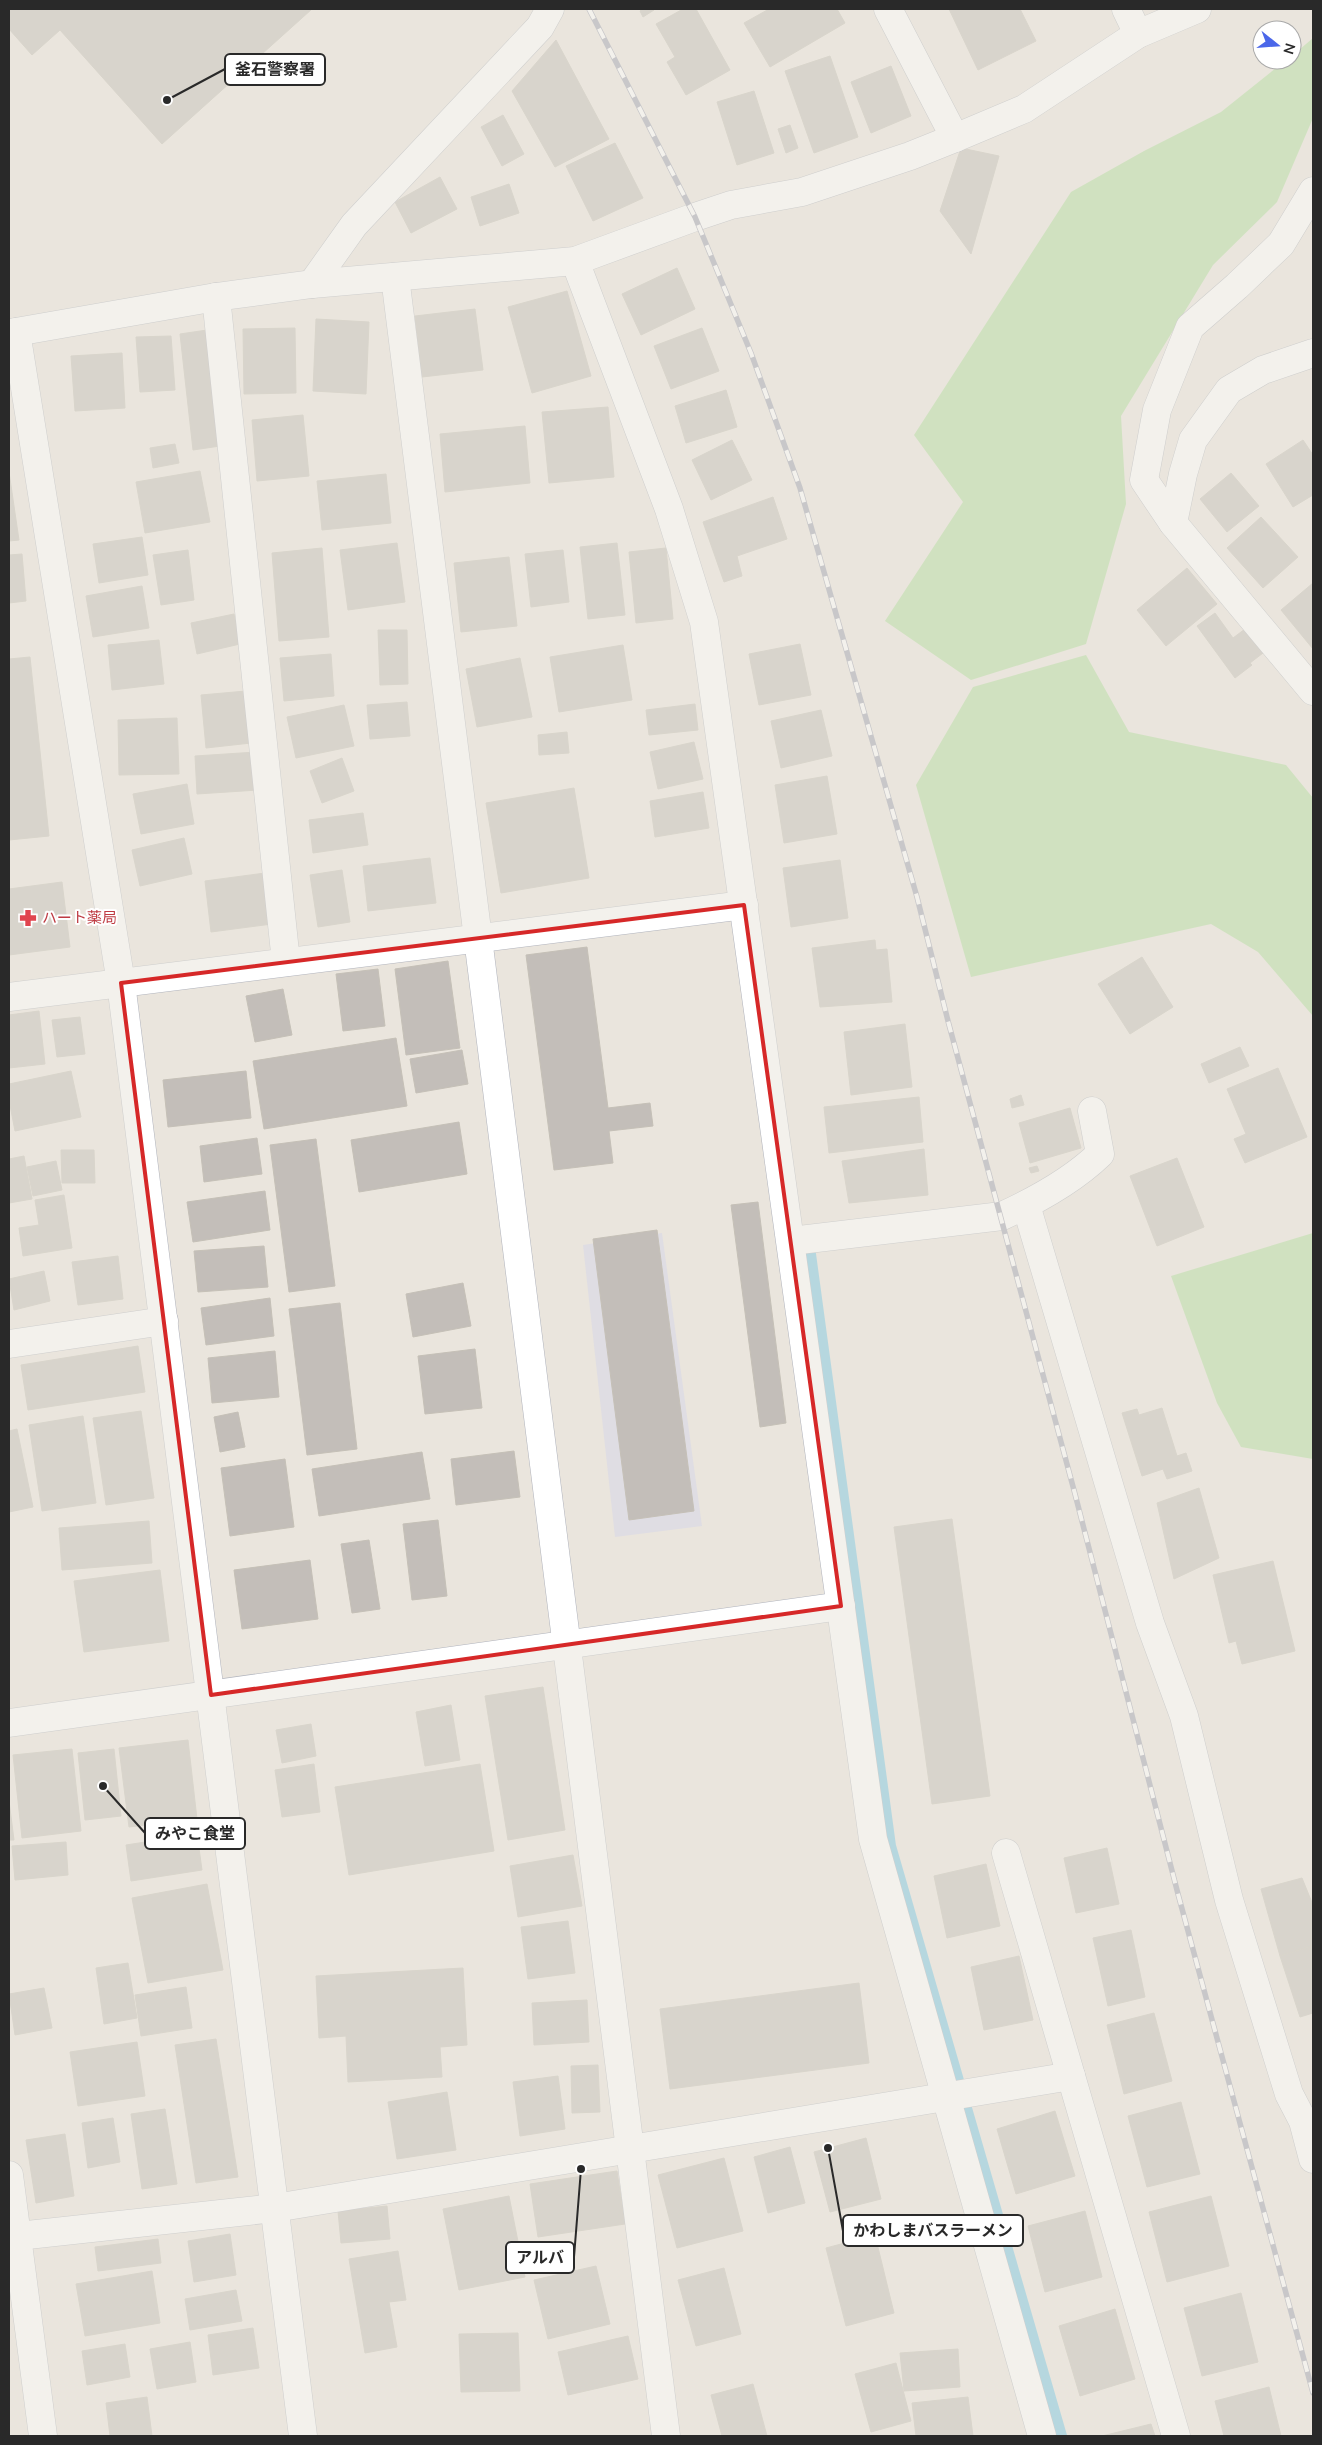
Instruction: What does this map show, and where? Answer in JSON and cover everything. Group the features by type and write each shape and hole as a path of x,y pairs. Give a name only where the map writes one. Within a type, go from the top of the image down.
{"street":[{"path":"312,284 354,225 540,27 550,9"},
{"path":"888,9 955,138"},
{"path":"1126,9 1138,34"},
{"path":"303,2436 121,983 12,333 216,297 312,284 575,261 731,205 802,192 910,156 955,138 1024,109 1138,34 1197,9"},
{"path":"1313,190 1281,244 1190,327 1157,410 1144,480 1173,523 1313,691"},
{"path":"575,261 669,509 704,622 873,1839 1042,2436"},
{"path":"395,277 666,2436"},
{"path":"216,297 286,962"},
{"path":"1173,523 1181,480 1194,440 1229,390 1263,370 1313,353"},
{"path":"9,997 744,905"},
{"path":"791,1241 1002,1216 1026,1205 1083,1170 1100,1154 1092,1112"},
{"path":"1026,1205 1150,1623 1184,1716 1229,1900 1289,2094 1303,2122 1313,2159"},
{"path":"9,1344 164,1321"},
{"path":"9,1723 841,1606"},
{"path":"1006,1853 1176,2436"},
{"path":"13,2237 275,2208 1071,2076"},
{"path":"9,2175 13,2237 43,2436"}],"highlighted area":[{"path":"744,905 841,1606 211,1695 121,983"}],"shaded area":[{"path":"662,1233 702,1526 615,1537 583,1245"}],"green space":[{"path":"1313,38 1313,118 1277,202 1213,265 1121,416 1126,504 1086,644 971,680 885,621 963,502 914,435 1071,192 1144,151 1221,112 1274,70 1302,70 1302,47"},
{"path":"1086,655 1129,732 1286,765 1313,798 1313,1016 1258,952 1211,924 971,977 916,785 973,687"},
{"path":"1313,1233 1313,1459 1241,1447 1217,1403 1171,1276"}],"building":[{"path":"9,9 312,9 162,144 60,30 32,55 9,29"},
{"path":"642,9 654,10 643,17 640,11"},
{"path":"683,9 696,9 730,70 686,95 667,62 675,57 656,24"},
{"path":"769,9 837,9 845,23 770,67 744,23"},
{"path":"949,9 1020,9 1036,41 978,70"},
{"path":"556,40 609,139 555,167 512,91"},
{"path":"830,56 858,137 814,153 785,71"},
{"path":"891,66 911,116 871,133 851,82"},
{"path":"754,91 774,153 737,165 717,102"},
{"path":"503,115 524,154 502,166 481,127"},
{"path":"790,125 798,148 786,153 778,129"},
{"path":"615,143 643,198 593,221 566,166"},
{"path":"961,148 999,156 971,254 940,211"},
{"path":"440,177 457,209 411,233 395,202"},
{"path":"509,184 519,213 480,226 471,197"},
{"path":"677,268 695,309 641,335 622,294"},
{"path":"567,291 591,376 532,393 508,307"},
{"path":"475,309 483,370 422,377 415,316"},
{"path":"316,319 369,322 366,394 313,391"},
{"path":"295,328 296,393 244,394 243,329"},
{"path":"702,328 719,371 671,389 654,346"},
{"path":"207,330 220,446 193,450 180,334"},
{"path":"171,336 175,390 140,392 136,337"},
{"path":"122,353 125,408 75,411 71,356"},
{"path":"726,390 737,427 686,443 675,406"},
{"path":"608,407 614,477 549,483 542,412"},
{"path":"303,415 309,476 257,481 252,420"},
{"path":"525,426 530,483 445,492 440,434"},
{"path":"732,440 752,480 711,500 692,460"},
{"path":"1303,440 1313,455 1313,495 1293,507 1266,464"},
{"path":"175,444 179,463 153,468 150,448"},
{"path":"200,471 210,522 145,533 136,482"},
{"path":"9,472 19,540 9,541"},
{"path":"1231,473 1259,506 1227,532 1200,499"},
{"path":"386,474 391,523 322,530 317,481"},
{"path":"773,497 787,539 737,556 742,576 724,582 703,522"},
{"path":"1261,517 1298,557 1263,588 1227,548"},
{"path":"142,537 148,575 99,583 93,544"},
{"path":"397,543 405,602 348,610 340,550"},
{"path":"617,543 625,615 588,619 580,547"},
{"path":"322,548 329,637 279,641 272,553"},
{"path":"666,548 673,619 636,623 629,552"},
{"path":"188,550 194,600 161,605 153,555"},
{"path":"563,550 569,602 531,607 525,554"},
{"path":"22,554 26,601 9,603 9,555"},
{"path":"509,557 517,626 461,632 454,563"},
{"path":"1187,568 1217,604 1166,646 1137,610"},
{"path":"1313,583 1313,649 1281,610"},
{"path":"142,586 149,628 93,637 86,596"},
{"path":"1215,613 1233,638 1245,629 1263,653 1250,663 1252,665 1235,678 1197,626"},
{"path":"234,614 240,644 197,654 191,623"},
{"path":"378,630 407,630 408,684 380,685"},
{"path":"159,640 164,684 112,690 108,645"},
{"path":"800,644 811,695 759,705 749,654"},
{"path":"623,645 632,700 559,712 550,657"},
{"path":"331,654 334,696 284,701 280,658"},
{"path":"30,657 49,836 9,840 9,659"},
{"path":"520,658 532,717 477,727 466,669"},
{"path":"246,691 251,743 206,748 201,695"},
{"path":"407,702 410,736 370,739 367,705"},
{"path":"695,704 698,730 649,735 646,710"},
{"path":"344,705 354,746 296,758 287,717"},
{"path":"821,710 832,756 781,768 771,721"},
{"path":"177,718 179,774 119,775 118,720"},
{"path":"567,732 569,753 539,755 538,735"},
{"path":"694,742 703,779 658,789 650,752"},
{"path":"256,752 258,790 197,794 195,756"},
{"path":"342,758 354,791 322,803 310,771"},
{"path":"827,776 837,834 784,843 775,785"},
{"path":"187,784 194,824 141,834 133,794"},
{"path":"574,788 589,878 501,893 486,803"},
{"path":"703,792 709,828 655,837 650,801"},
{"path":"363,813 368,845 313,853 309,820"},
{"path":"184,838 192,874 140,886 132,850"},
{"path":"430,858 436,903 368,911 363,866"},
{"path":"840,860 848,918 791,927 783,868"},
{"path":"342,870 350,922 318,927 310,875"},
{"path":"265,873 272,924 211,932 205,881"},
{"path":"62,882 70,947 9,955 9,889"},
{"path":"875,940 876,950 887,949 892,1002 820,1007 812,948"},
{"path":"587,947 608,1108 650,1103 653,1126 609,1131 613,1163 554,1170 526,955"},
{"path":"1142,957 1173,1007 1130,1034 1098,984"},
{"path":"448,961 460,1048 406,1055 395,969"},
{"path":"378,969 385,1026 343,1031 336,974"},
{"path":"283,989 292,1035 255,1042 246,996"},
{"path":"39,1011 45,1064 9,1068 9,1015"},
{"path":"80,1017 85,1054 57,1057 52,1020"},
{"path":"905,1024 912,1087 851,1095 844,1032"},
{"path":"396,1038 407,1106 264,1129 253,1061"},
{"path":"1240,1047 1249,1066 1209,1083 1201,1064"},
{"path":"462,1050 468,1084 416,1093 410,1059"},
{"path":"1278,1068 1307,1137 1245,1163 1234,1139 1246,1134 1227,1089"},
{"path":"71,1071 81,1117 15,1131 9,1100 9,1084"},
{"path":"246,1071 251,1118 168,1127 163,1080"},
{"path":"1021,1095 1024,1105 1012,1108 1010,1099"},
{"path":"919,1097 923,1142 829,1153 824,1107"},
{"path":"1070,1108 1081,1148 1030,1163 1019,1123"},
{"path":"459,1122 467,1174 359,1192 351,1140"},
{"path":"257,1138 262,1174 204,1182 200,1146"},
{"path":"316,1139 335,1286 289,1292 270,1145"},
{"path":"924,1149 928,1195 849,1203 842,1161"},
{"path":"61,1150 94,1150 95,1183 62,1183"},
{"path":"24,1156 32,1199 9,1203 9,1159"},
{"path":"1177,1158 1204,1227 1157,1246 1130,1176"},
{"path":"56,1161 62,1190 33,1196 27,1167"},
{"path":"1037,1166 1039,1171 1031,1173 1029,1168"},
{"path":"265,1191 270,1230 193,1242 187,1202"},
{"path":"64,1195 72,1248 23,1256 19,1228 39,1225 35,1200"},
{"path":"758,1202 786,1423 760,1427 731,1205"},
{"path":"657,1230 694,1511 629,1520 593,1239"},
{"path":"264,1246 268,1287 198,1292 194,1251"},
{"path":"118,1256 123,1299 78,1305 72,1262"},
{"path":"44,1271 50,1301 14,1310 9,1279"},
{"path":"463,1283 471,1326 413,1337 406,1294"},
{"path":"270,1298 274,1336 206,1345 201,1308"},
{"path":"340,1303 357,1449 307,1455 289,1309"},
{"path":"138,1346 145,1392 28,1410 21,1365"},
{"path":"475,1349 482,1408 425,1414 418,1356"},
{"path":"275,1351 279,1397 212,1403 208,1358"},
{"path":"1162,1408 1177,1456 1186,1453 1192,1471 1167,1479 1163,1469 1142,1476 1122,1413 1137,1409 1139,1415"},
{"path":"141,1411 154,1498 106,1505 93,1418"},
{"path":"238,1412 245,1447 220,1452 214,1417"},
{"path":"83,1416 96,1503 42,1511 29,1425"},
{"path":"17,1429 33,1507 9,1512 9,1431"},
{"path":"514,1451 520,1497 456,1505 451,1459"},
{"path":"422,1452 430,1499 319,1516 312,1469"},
{"path":"285,1459 294,1527 230,1536 221,1468"},
{"path":"1199,1488 1219,1558 1174,1579 1157,1503"},
{"path":"952,1519 990,1796 932,1804 894,1527"},
{"path":"438,1520 447,1596 412,1600 403,1524"},
{"path":"149,1521 152,1563 62,1570 59,1528"},
{"path":"369,1540 380,1609 352,1613 341,1544"},
{"path":"310,1560 318,1619 242,1629 234,1570"},
{"path":"1273,1561 1295,1651 1242,1664 1236,1641 1229,1643 1213,1575"},
{"path":"160,1570 169,1641 84,1652 74,1581"},
{"path":"543,1687 565,1830 508,1840 485,1696"},
{"path":"451,1705 460,1760 425,1766 416,1712"},
{"path":"311,1724 316,1756 282,1763 276,1730"},
{"path":"188,1740 197,1819 129,1827 119,1748"},
{"path":"72,1749 81,1831 22,1838 13,1755"},
{"path":"114,1749 121,1816 85,1820 78,1753"},
{"path":"314,1764 320,1812 282,1817 275,1770"},
{"path":"480,1764 494,1851 349,1875 335,1787"},
{"path":"9,1801 14,1840 9,1840"},
{"path":"197,1834 202,1870 131,1881 126,1845"},
{"path":"66,1842 68,1875 15,1880 12,1846"},
{"path":"1107,1848 1119,1904 1076,1913 1064,1858"},
{"path":"573,1855 582,1906 518,1917 510,1866"},
{"path":"986,1864 1000,1926 947,1938 934,1876"},
{"path":"1302,1878 1313,1905 1313,1946 1280,1956 1261,1889"},
{"path":"207,1884 223,1970 148,1983 132,1898"},
{"path":"568,1921 575,1973 528,1979 521,1927"},
{"path":"1131,1930 1145,1997 1108,2006 1093,1938"},
{"path":"1313,1946 1313,2013 1300,2017 1280,1956"},
{"path":"1019,1956 1033,2020 984,2030 971,1967"},
{"path":"128,1963 137,2018 104,2024 96,1968"},
{"path":"463,1968 467,2045 440,2047 442,2077 348,2082 346,2036 319,2038 316,1976"},
{"path":"859,1983 869,2063 670,2089 660,2009"},
{"path":"186,1987 192,2028 141,2036 135,1995"},
{"path":"44,1988 52,2028 15,2035 9,1994"},
{"path":"587,2000 589,2042 534,2045 532,2003"},
{"path":"1154,2013 1172,2081 1124,2094 1107,2025"},
{"path":"216,2039 238,2177 196,2183 175,2045"},
{"path":"137,2042 145,2096 78,2106 70,2052"},
{"path":"598,2065 600,2112 572,2113 571,2066"},
{"path":"558,2076 565,2129 520,2136 513,2082"},
{"path":"447,2092 456,2150 397,2159 388,2102"},
{"path":"1181,2102 1200,2174 1147,2187 1128,2116"},
{"path":"165,2109 177,2184 142,2189 131,2114"},
{"path":"1055,2111 1075,2176 1016,2194 997,2129"},
{"path":"113,2118 120,2162 88,2168 82,2123"},
{"path":"65,2134 74,2196 36,2203 26,2140"},
{"path":"866,2138 881,2199 830,2212 814,2152"},
{"path":"790,2147 805,2203 768,2213 754,2157"},
{"path":"724,2158 743,2231 677,2248 658,2175"},
{"path":"617,2171 625,2224 538,2237 530,2184"},
{"path":"509,2196 525,2277 459,2290 443,2209"},
{"path":"1211,2196 1229,2266 1167,2282 1149,2212"},
{"path":"387,2206 390,2239 341,2243 338,2211"},
{"path":"1085,2211 1102,2277 1045,2292 1028,2226"},
{"path":"230,2234 236,2275 194,2282 188,2241"},
{"path":"875,2235 894,2313 846,2326 826,2248"},
{"path":"158,2239 161,2263 98,2271 95,2247"},
{"path":"398,2251 406,2300 389,2302 397,2347 365,2353 349,2259"},
{"path":"596,2266 610,2324 548,2339 534,2280"},
{"path":"724,2268 741,2334 696,2346 678,2280"},
{"path":"152,2271 160,2323 85,2336 76,2284"},
{"path":"236,2290 242,2321 190,2330 185,2299"},
{"path":"1241,2293 1258,2362 1202,2376 1184,2308"},
{"path":"1115,2309 1135,2379 1080,2396 1059,2326"},
{"path":"253,2328 259,2368 213,2375 208,2335"},
{"path":"518,2333 520,2391 461,2392 459,2334"},
{"path":"628,2336 638,2379 568,2395 558,2352"},
{"path":"190,2342 196,2382 157,2389 150,2349"},
{"path":"125,2344 130,2377 87,2385 82,2351"},
{"path":"958,2349 960,2387 904,2391 900,2353"},
{"path":"896,2363 911,2421 871,2432 855,2374"},
{"path":"753,2384 767,2436 722,2436 711,2395"},
{"path":"1269,2387 1281,2436 1224,2436 1215,2401"},
{"path":"147,2397 152,2436 110,2436 106,2403"},
{"path":"968,2397 973,2436 916,2436 912,2403"},
{"path":"1151,2424 1155,2436 1102,2436"}],"waterway":[{"path":"810,1254 890,1846 1061,2436"}],"railway":[{"path":"589,9 695,217 751,353 800,488 917,897 948,1021 1075,1494 1178,1894 1313,2393"}],"place":[{"name":"釜石警察署","path":"167,100"},
{"name":"ハート薬局","path":"28,918"},
{"name":"みやこ食堂","path":"103,1786"},
{"name":"かわしまバスラーメン","path":"828,2148"},
{"name":"アルバ","path":"581,2169"}]}
